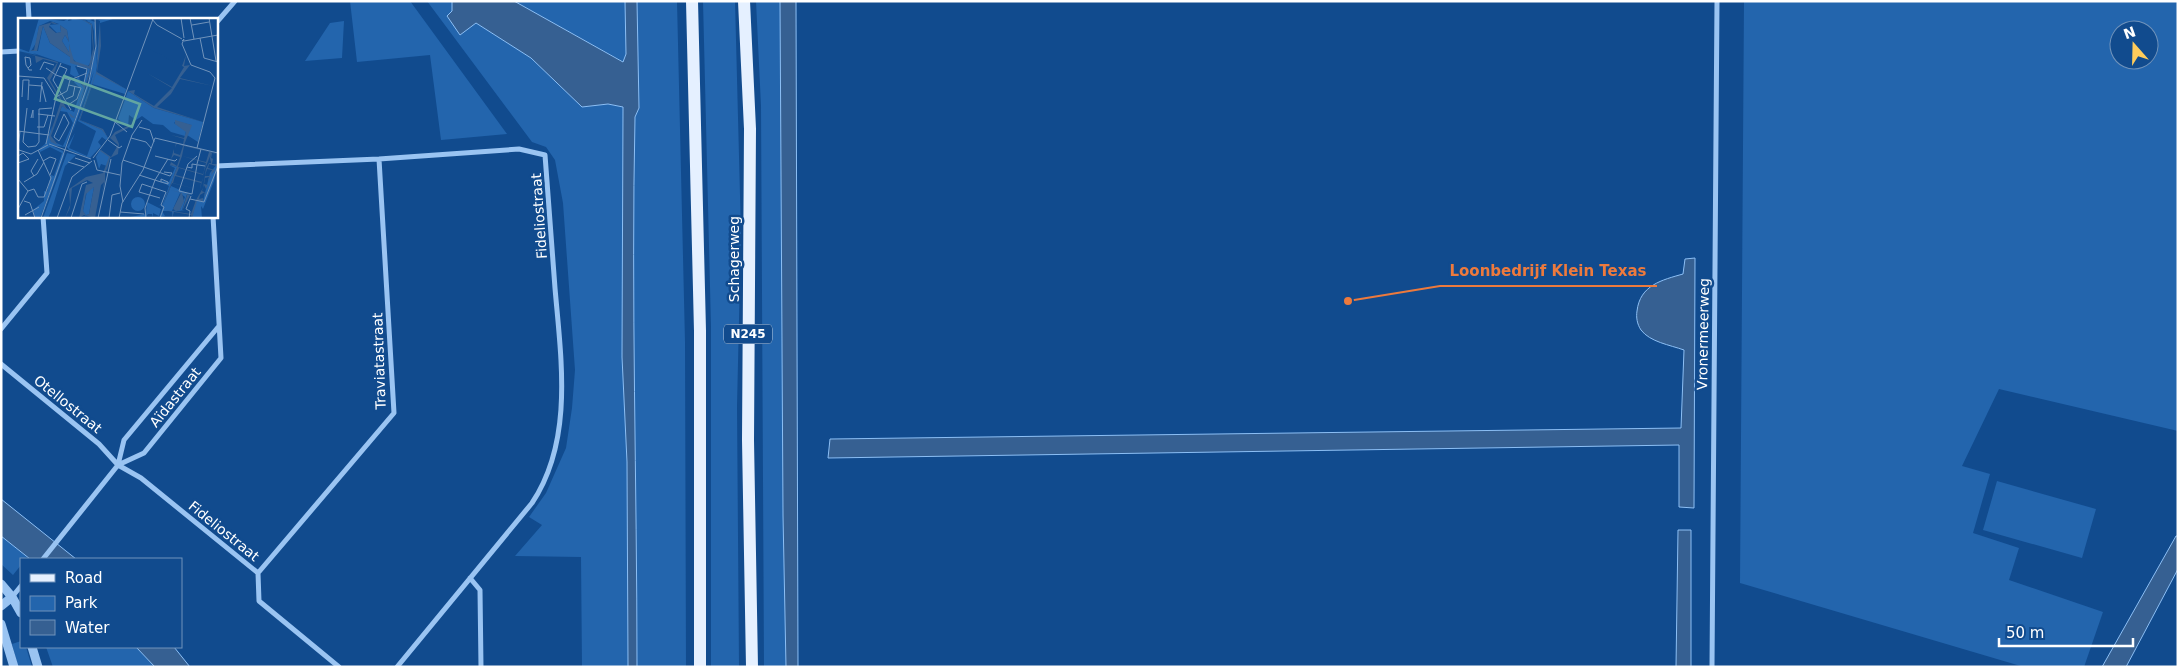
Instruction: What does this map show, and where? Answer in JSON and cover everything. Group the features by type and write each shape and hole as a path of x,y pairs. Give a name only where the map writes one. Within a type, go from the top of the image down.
{"main road":[{"path":"692,1 700,331 700,667"},
{"name":"Schagerweg","path":"744,1 750,128 748,440 752,667"}],"street":[{"path":"28,1 29,18"},
{"path":"218,20 235,1"},
{"name":"Vronermeerweg","path":"1712,667 1717,1"},
{"path":"1,52 18,51"},
{"name":"Fideliostraat","path":"218,166 379,159 519,149 545,154 563,381 558,430 550,465 540,491 397,667"},
{"name":"Traviatastraat","path":"258,573 394,413 379,159"},
{"path":"1,329 47,273 43,218"},
{"name":"Aïdastraat","path":"118,465 144,453 221,358 213,218"},
{"name":"Aïdastraat","path":"44,558 118,465 124,440 220,325"},
{"name":"Otellostraat","path":"1,364 99,444 118,465"},
{"name":"Fideliostraat","path":"118,465 141,478 258,573 259,601 340,667"},
{"path":"470,578 480,590 481,667"},
{"path":"1,584 12,597 20,611"},
{"path":"1,606 20,587"},
{"path":"1,624 14,667"},
{"path":"32,648 38,667"}],"green space":[{"path":"350,1 410,1 507,134 441,140 430,55 357,62"},
{"path":"427,1 452,1 452,11 460,34 476,23 531,58 582,107 608,104 623,107 622,357 627,462 628,667 582,667 581,557 515,556 542,525 529,517 546,493 566,448 572,408 575,370 563,203 555,160 546,147 532,142"},
{"path":"514,1 625,1 626,54 624,62"},
{"path":"637,1 677,1 685,342 686,667 637,667 634,186 635,117 639,108"},
{"path":"703,1 735,1 741,234 737,406 739,667 711,667 711,327"},
{"path":"756,1 780,1 783,515 786,667 764,667 761,106"},
{"path":"1744,1 2178,1 2178,431 1999,389 1962,466 1990,474 1973,533 2019,548 2009,580 2103,612 2084,667 2024,667 1740,583"},
{"path":"344,21 342,58 305,61 330,23"},
{"path":"1997,481 2096,509 2082,558 1983,530"},
{"path":"1,536 27,557 20,558 20,566 13,575 1,564"},
{"path":"20,641 20,648 26,648 32,667 18,667 12,644"},
{"path":"46,648 137,648 155,667 53,667"}],"water":[{"path":"452,1 514,1 623,62 626,54 625,1 637,1 639,108 635,117 634,254 637,667 628,667 627,462 622,357 623,107 608,104 582,107 531,58 476,23 460,35 447,16 452,11"},
{"path":"780,1 796,1 798,667 786,667 783,515"},
{"path":"1695,258 1694,508 1679,507 1679,445 828,458 830,439 1681,428 1684,350 1661,343 1645,334 1637,320 1637,313 1639,302 1647,289 1660,281 1683,274 1685,259"},
{"path":"1,499 75,558 29,558 1,536"},
{"path":"1678,530 1691,530 1691,667 1676,667"},
{"path":"2176,536 2178,536 2178,569 2126,667 2102,667"},
{"path":"137,648 175,648 190,667 155,667"}],"place":[{"name":"Loonbedrijf Klein Texas","path":"1348,301"}]}
